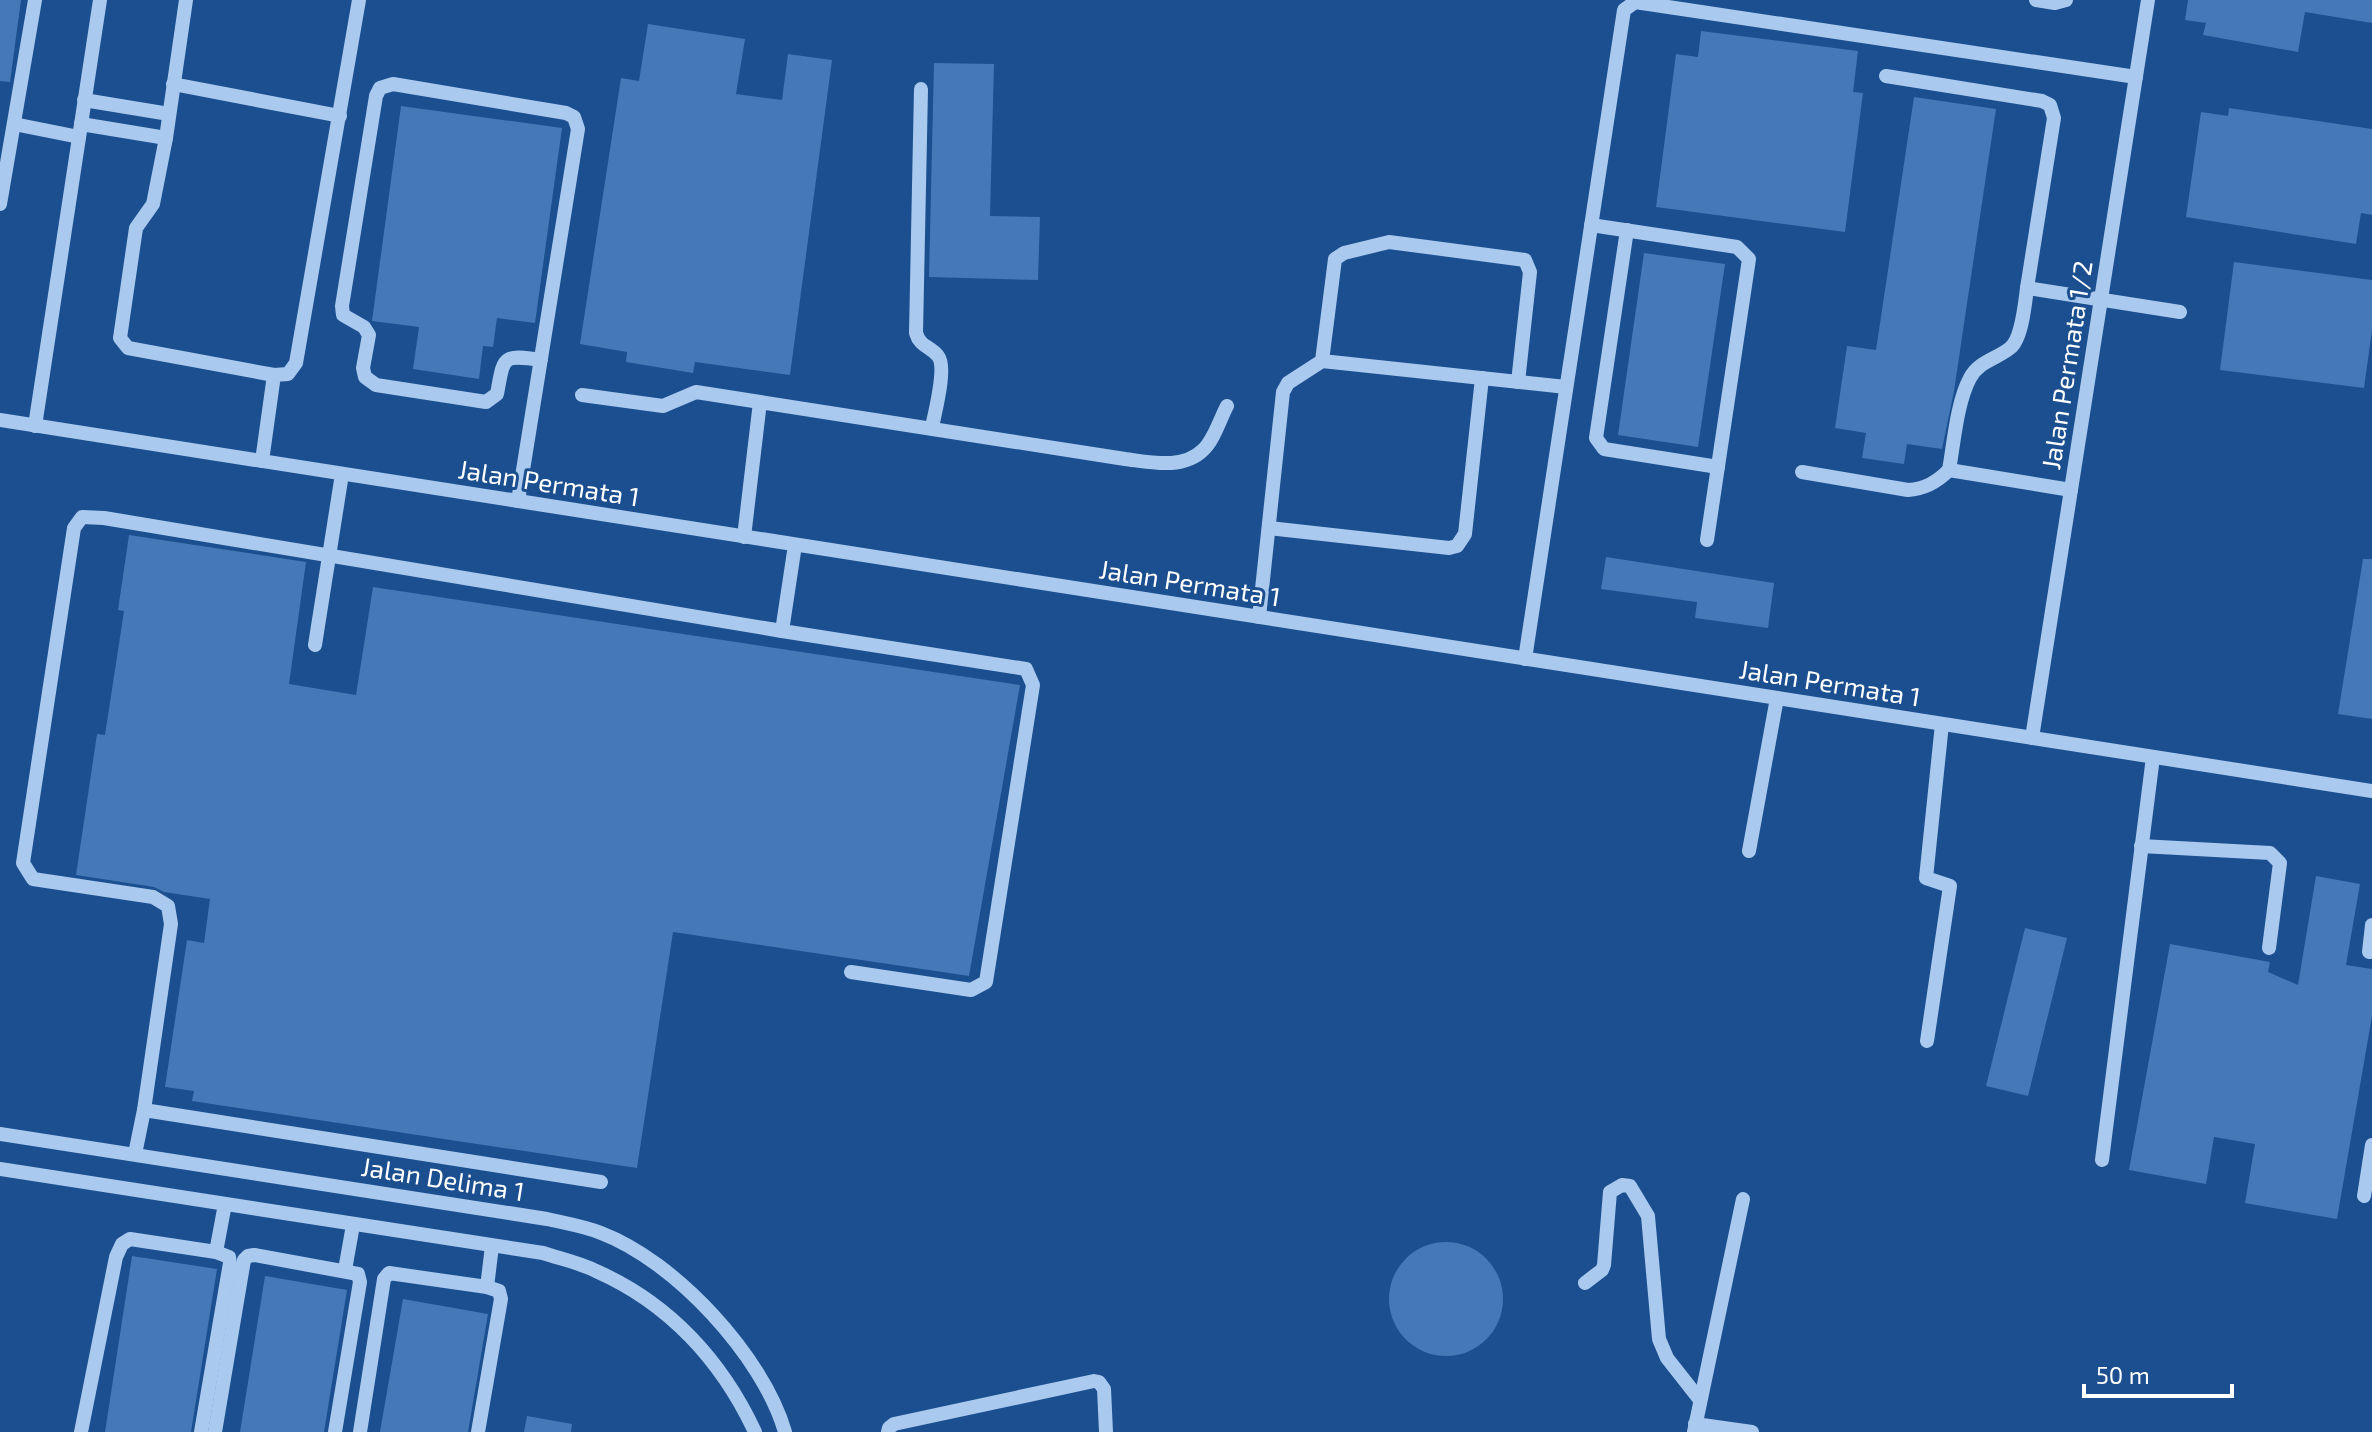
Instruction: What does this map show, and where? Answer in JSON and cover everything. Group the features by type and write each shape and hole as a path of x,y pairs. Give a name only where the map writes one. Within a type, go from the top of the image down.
{"street":[{"path":"0,204 35,0"},
{"path":"35,426 100,0"},
{"path":"186,0 166,138 153,204 136,228 120,338 128,348 274,375 288,374 296,363 359,0"},
{"path":"2036,0 2055,3 2066,0"},
{"name":"Jalan Permata 1/2","path":"2032,738 2148,0"},
{"path":"1525,659 1624,10 1635,2 2136,77"},
{"path":"1802,472 1908,490 1920,490 1940,479 1949,470 1964,394 1971,375 1983,362 2012,347 2018,338 2054,118 2050,105 2042,101 1886,76"},
{"path":"173,84 340,116"},
{"path":"518,501 541,360 578,129 574,117 566,113 393,84 380,88 376,96 342,306 343,315 364,327 369,335 363,368 365,377 376,385 486,402 497,394 506,360 514,356 541,360"},
{"path":"921,89 916,333 918,342 938,356 943,366 932,427"},
{"path":"84,100 169,114"},
{"path":"14,124 166,138"},
{"path":"1591,225 1737,247 1749,259 1707,540"},
{"path":"1627,230 1596,438 1604,449 1718,467"},
{"path":"1322,361 1335,259 1344,253 1389,242 1525,260 1530,272 1518,382"},
{"path":"2027,288 2180,312"},
{"path":"1259,617 1283,392 1288,383 1322,361 1566,387"},
{"path":"262,461 274,375"},
{"path":"1269,528 1449,548 1457,546 1465,534 1482,378"},
{"path":"582,395 663,406 696,392 1172,464 1205,449 1227,406"},
{"path":"744,537 760,402"},
{"name":"Jalan Permata 1","path":"0,420 2372,791"},
{"path":"1949,470 2071,490"},
{"path":"315,645 342,474"},
{"path":"135,1154 171,924 168,906 153,897 33,879 23,863 74,528 82,517 104,518 1026,669 1033,685 986,982 971,990 851,972"},
{"path":"782,631 795,545"},
{"path":"1749,851 1777,698"},
{"path":"1927,1041 1950,886 1926,878 1942,724"},
{"path":"2102,1160 2153,757"},
{"path":"2141,846 2270,853 2280,863 2269,948"},
{"path":"2372,925 2369,952 2372,952"},
{"path":"144,1110 601,1182"},
{"name":"Jalan Delima 1","path":"0,1134 547,1219 601,1233 651,1260 718,1319 761,1376 785,1432"},
{"path":"2364,1196 2372,1145"},
{"path":"0,1169 543,1253 596,1271 655,1304 691,1335 721,1373 755,1432"},
{"path":"1585,1283 1604,1265 1610,1192 1622,1185 1630,1186 1648,1216 1659,1339 1667,1358 1700,1400"},
{"path":"1743,1199 1695,1428 1752,1432"},
{"path":"216,1252 225,1204"},
{"path":"345,1270 353,1225"},
{"path":"81,1432 116,1257 122,1244 130,1239 216,1252 229,1257 201,1432"},
{"path":"487,1287 492,1246"},
{"path":"215,1432 244,1260 254,1255 358,1274 360,1282 335,1432"},
{"path":"360,1432 384,1279 389,1273 499,1291 501,1299 478,1432"},
{"path":"888,1432 894,1424 1094,1381 1104,1389 1106,1432"}],"building":[{"path":"0,0 21,0 10,82 0,81"},
{"path":"2188,0 2372,0 2372,23 2305,12 2298,52 2203,35 2206,23 2185,20"},
{"path":"648,24 745,39 736,94 782,100 788,54 832,60 790,375 695,362 693,373 626,362 627,352 580,344 621,78 639,81"},
{"path":"1701,31 1858,51 1853,92 1863,93 1845,232 1656,207 1676,54 1698,57"},
{"path":"934,63 994,64 990,216 1040,217 1038,280 929,277"},
{"path":"1914,97 1996,109 1954,391 1942,449 1907,444 1904,464 1862,458 1866,433 1835,428 1847,346 1876,350"},
{"path":"401,106 562,128 535,323 497,318 493,347 483,346 479,379 413,369 419,327 372,321"},
{"path":"2229,108 2372,129 2372,215 2361,213 2356,244 2186,217 2201,112 2228,116"},
{"path":"1644,253 1725,264 1698,447 1618,435"},
{"path":"2234,262 2372,280 2372,330 2364,388 2220,370"},
{"path":"129,535 306,562 289,684 356,695 373,587 1020,685 969,976 673,932 637,1168 192,1101 194,1091 165,1087 187,940 204,943 210,899 76,875 97,734 105,735 124,611 118,610"},
{"path":"1606,557 1774,583 1768,628 1695,618 1697,602 1601,589"},
{"path":"2363,559 2372,559 2372,719 2338,714"},
{"path":"2316,876 2360,884 2346,965 2372,969 2372,1016 2337,1219 2245,1203 2255,1144 2214,1137 2206,1184 2129,1170 2170,944 2270,962 2268,972 2298,985"},
{"path":"2025,928 2067,938 2028,1096 1986,1086"},
{"path":"1446,1242 1468,1246 1486,1259 1499,1277 1503,1299 1499,1321 1486,1339 1468,1352 1446,1356 1424,1352 1406,1339 1393,1321 1389,1299 1393,1277 1406,1259 1424,1246"},
{"path":"132,1256 217,1269 191,1432 105,1432"},
{"path":"265,1276 347,1290 324,1432 240,1432"},
{"path":"403,1299 488,1314 468,1432 380,1432"},
{"path":"527,1416 572,1424 571,1432 524,1432"}]}
